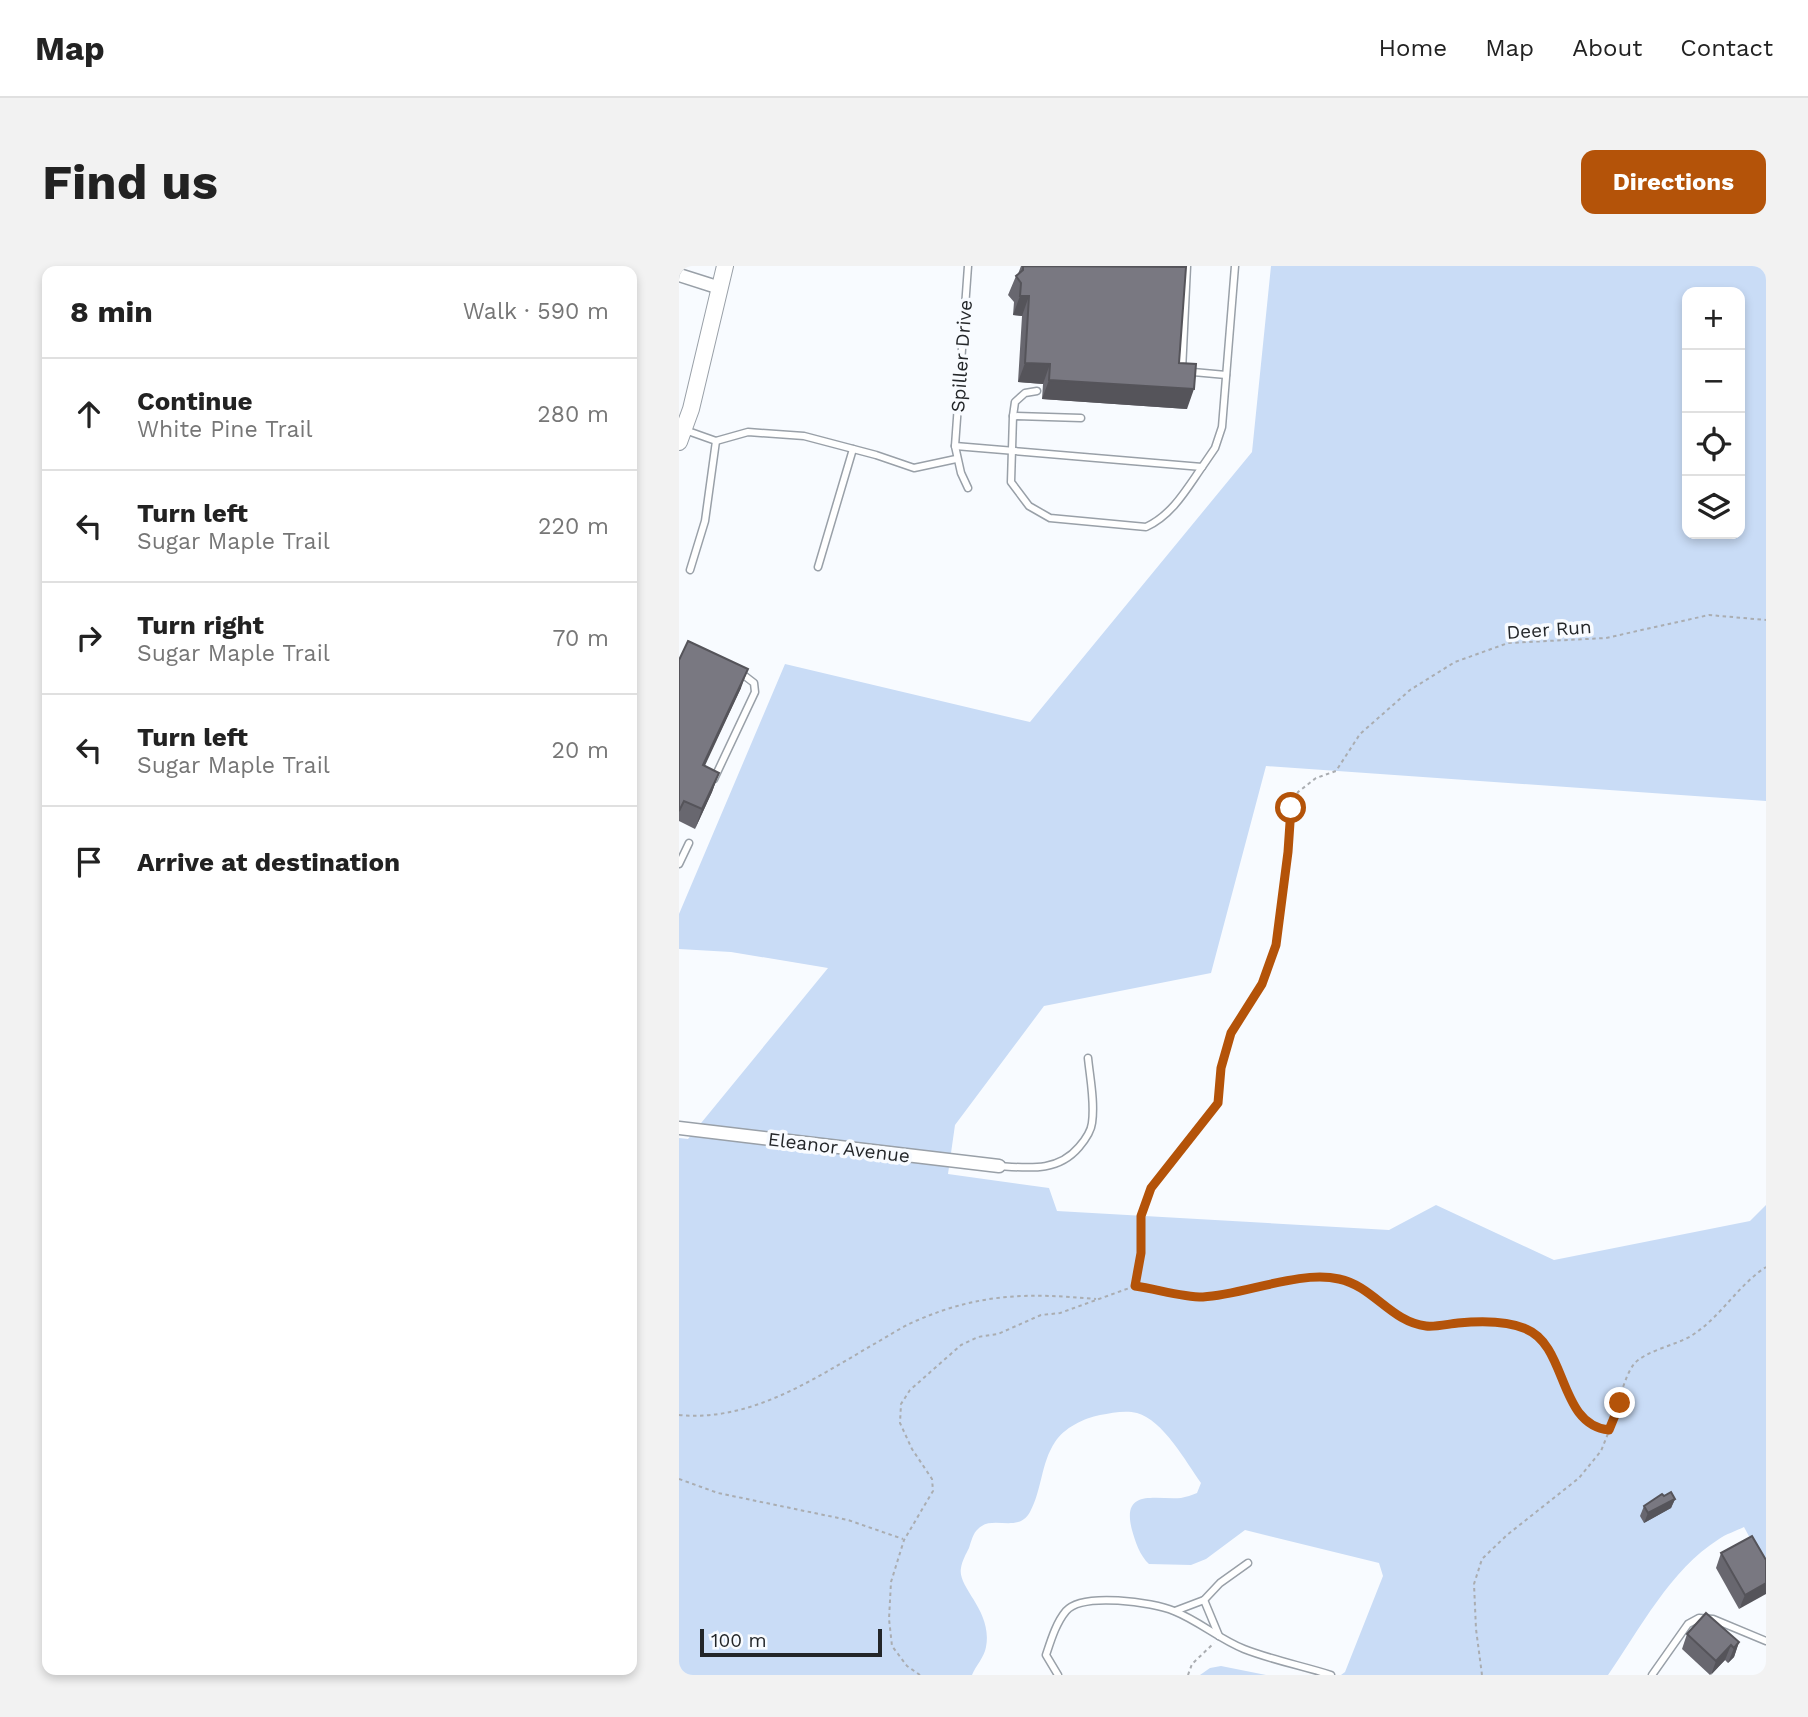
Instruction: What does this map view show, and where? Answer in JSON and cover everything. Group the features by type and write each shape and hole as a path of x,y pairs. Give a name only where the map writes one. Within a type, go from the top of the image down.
{"main road":[{"path":"681,435 691,409 725,266"}],"street":[{"path":"679,275 720,288"},
{"name":"Eleanor Avenue","path":"679,1128 999,1167"}],"lane":[{"name":"Spiller Drive","path":"968,266 955,446 956,459 968,488"},
{"path":"1187,266 1182,371 1226,375"},
{"path":"1037,391 1025,393 1015,402 1013,416 1011,482 1029,506 1050,519 1146,527 1159,521 1174,506 1215,448 1221,428 1235,266"},
{"path":"1013,416 1080,418"},
{"path":"681,435 716,441 748,432 804,436 914,468 956,459"},
{"path":"689,570 705,521 716,441"},
{"path":"955,446 1202,467"},
{"path":"818,568 853,449"},
{"path":"714,780 755,692 754,683 736,670"},
{"path":"679,864 689,844"},
{"path":"999,1167 1039,1169 1072,1156 1093,1125 1088,1058"},
{"path":"1175,1611 1204,1600 1220,1583 1248,1563"},
{"path":"1204,1600 1219,1638"},
{"path":"1058,1675 1046,1655 1052,1637 1067,1611 1077,1603 1115,1601 1154,1604 1175,1611 1219,1638 1247,1650 1331,1675"},
{"path":"1652,1675 1688,1624 1699,1618 1713,1619 1766,1641"}],"path":[{"name":"Deer Run","path":"1135,1286 1141,1253 1141,1216 1151,1188 1218,1103 1221,1068 1231,1033 1262,984 1276,945 1291,808 1298,792 1316,778 1336,771 1360,734 1410,690 1455,662 1509,643 1606,638 1709,615 1766,620"},
{"path":"1482,1675 1474,1584 1482,1559 1507,1535 1579,1478 1601,1451 1620,1403 1626,1379 1635,1363 1690,1336 1707,1324 1722,1311 1747,1280 1766,1267"},
{"path":"920,1675 907,1666 892,1646 889,1619 891,1582 904,1540 933,1491 932,1479 912,1449 900,1423 901,1404 910,1390 961,1345 978,1337 1006,1332 1041,1315 1060,1313 1135,1286 1202,1297 1317,1277 1341,1279 1371,1295 1400,1318 1427,1326 1462,1322 1499,1323 1526,1329 1540,1337 1583,1419 1597,1429 1609,1430"},
{"path":"679,1415 696,1417 731,1413 779,1397 916,1320 964,1303 1007,1295 1098,1299"},
{"path":"679,1479 718,1493 848,1520 904,1540"},
{"path":"1188,1675 1192,1664 1219,1638"}],"shaded area":[{"path":"1271,266 1766,266 1766,801 1266,766 1211,973 1044,1006 955,1125 948,1174 1049,1188 1057,1211 1389,1230 1436,1205 1554,1260 1750,1221 1766,1205 1766,1568 1744,1527 1719,1539 1685,1567 1657,1601 1608,1675 1341,1675 1345,1672 1383,1576 1379,1563 1245,1530 1206,1559 1191,1565 1149,1564 1140,1553 1133,1534 1131,1508 1143,1499 1181,1498 1197,1493 1201,1483 1156,1424 1137,1413 1119,1412 1081,1421 1059,1437 1050,1450 1034,1504 1025,1518 1012,1523 990,1523 975,1533 962,1563 961,1576 980,1611 987,1634 985,1651 972,1675 679,1675 679,1138 688,1139 828,968 731,952 679,949 679,914 785,664 1030,722 1252,452"},
{"path":"1221,1666 1266,1675 1200,1675 1210,1668"}],"building":[{"path":"1023,266 1186,267 1179,363 1196,364 1194,389 1049,380 1050,364 1025,363 1029,296 1020,296 1021,283 1016,276 1023,270"},
{"path":"688,641 748,669 703,765 719,773 702,809 684,801 679,811 679,660"},
{"path":"1671,1492 1675,1499 1648,1513 1644,1506 1662,1494 1664,1496"},
{"path":"1752,1536 1766,1560 1766,1583 1745,1595 1721,1553"},
{"path":"1706,1613 1739,1642 1734,1648 1731,1645 1716,1661 1687,1634"}],"route":[{"path":"1291,808 1276,945 1262,984 1231,1033 1221,1068 1218,1103 1151,1188 1141,1216 1141,1253 1135,1286 1202,1297 1317,1277 1341,1279 1371,1295 1400,1318 1427,1326 1462,1322 1499,1323 1526,1329 1540,1337 1583,1419 1597,1429 1609,1430 1620,1403"}]}
